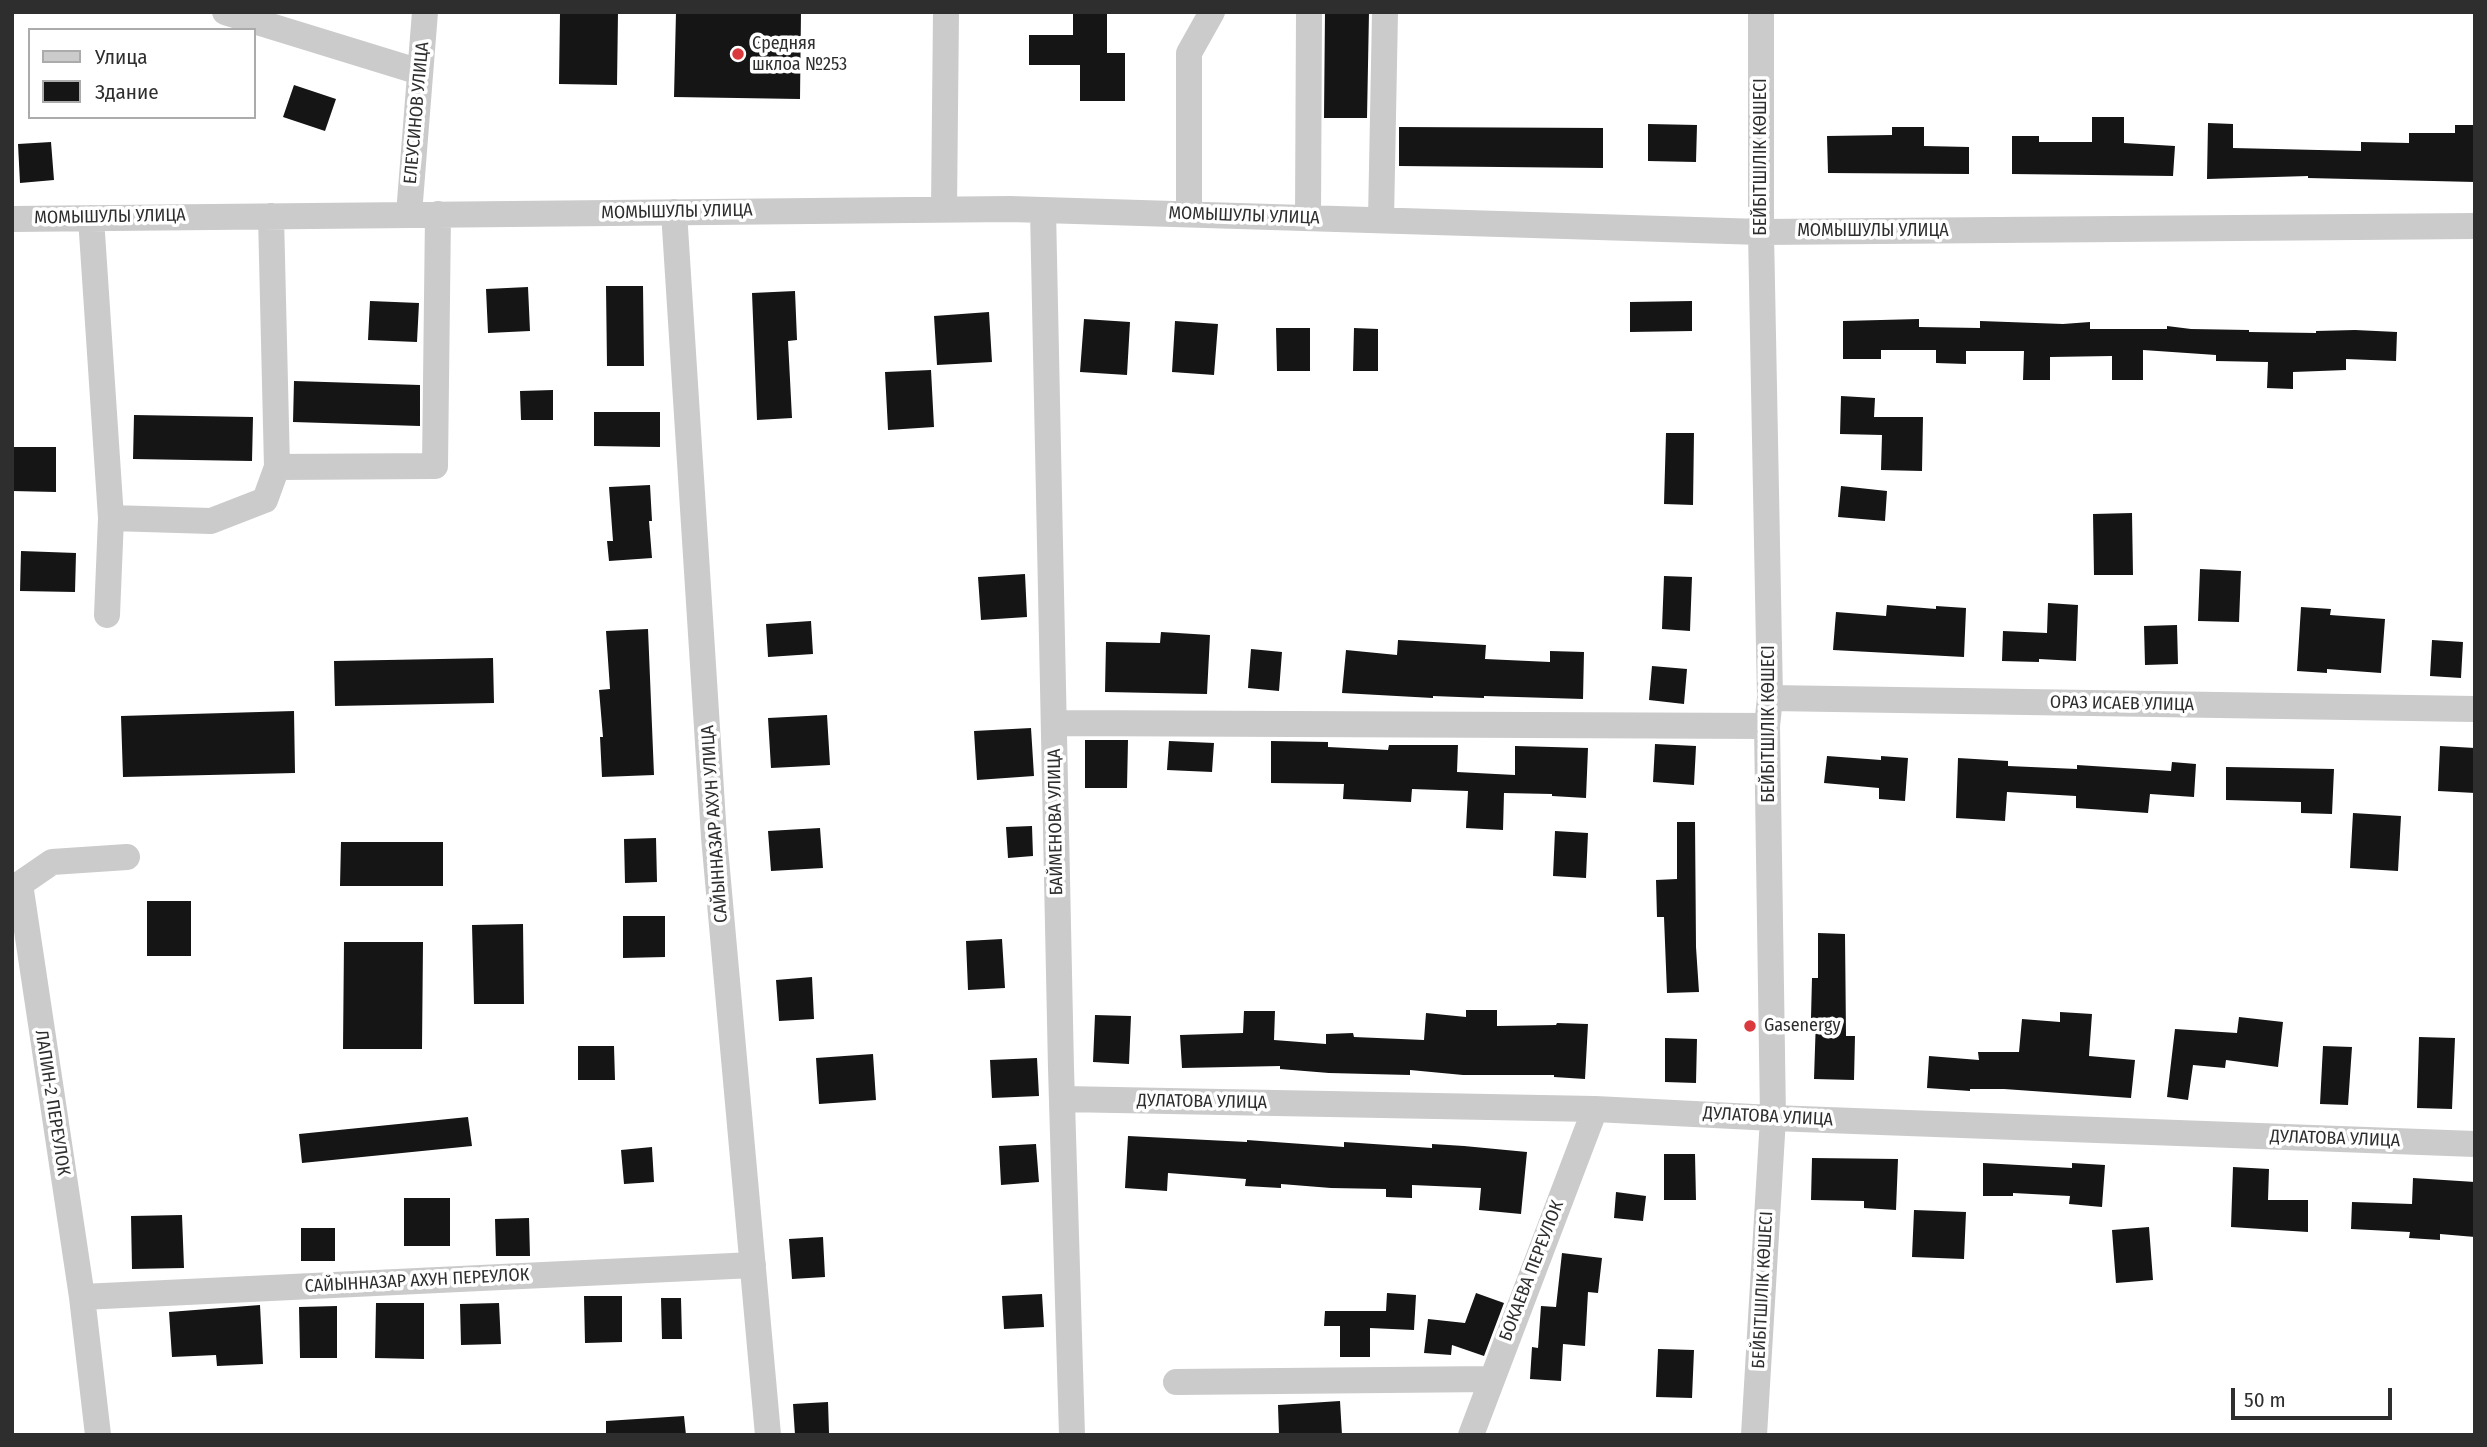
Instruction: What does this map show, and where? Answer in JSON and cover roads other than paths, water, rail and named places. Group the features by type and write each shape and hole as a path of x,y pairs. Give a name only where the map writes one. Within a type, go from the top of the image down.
{"street":[{"path":"225,12 420,72"},
{"name":"ЕЛЕУСИНОВ УЛИЦА","path":"409,214 425,12"},
{"path":"944,209 946,12"},
{"path":"1189,214 1189,53 1212,12"},
{"path":"1308,218 1310,12"},
{"path":"1381,220 1385,12"},
{"name":"БЕЙБІТШІЛІК КӨШЕСІ","path":"1754,1435 1773,1118 1767,726 1770,698 1761,232 1761,12"},
{"name":"МОМЫШУЛЫ УЛИЦА","path":"12,219 944,209 1761,232 2475,226"},
{"name":"БАЙМЕНОВА УЛИЦА","path":"1043,210 1072,1435"},
{"name":"САЙЫННАЗАР АХУН УЛИЦА","path":"674,212 715,837 768,1435"},
{"path":"277,467 435,466 438,214"},
{"path":"111,518 211,521 265,500 277,467 271,216"},
{"path":"91,218 111,518 107,615"},
{"name":"ОРАЗ ИСАЕВ УЛИЦА","path":"1770,698 2475,709"},
{"path":"1055,723 1767,726"},
{"name":"ЛАПИН-2 ПЕРЕУЛОК","path":"97,1435 82,1297 20,884 52,862 127,857"},
{"name":"ДУЛАТОВА УЛИЦА","path":"1062,1099 1595,1109 2475,1144"},
{"name":"БОКАЕВА ПЕРЕУЛОК","path":"1471,1435 1595,1109"},
{"name":"САЙЫННАЗАР АХУН ПЕРЕУЛОК","path":"82,1297 753,1265"},
{"path":"1176,1382 1491,1380"}],"place":[{"name":"Средняя шклоа №253","path":"738,54"},
{"name":"Gasenergy","path":"1750,1026"}]}
